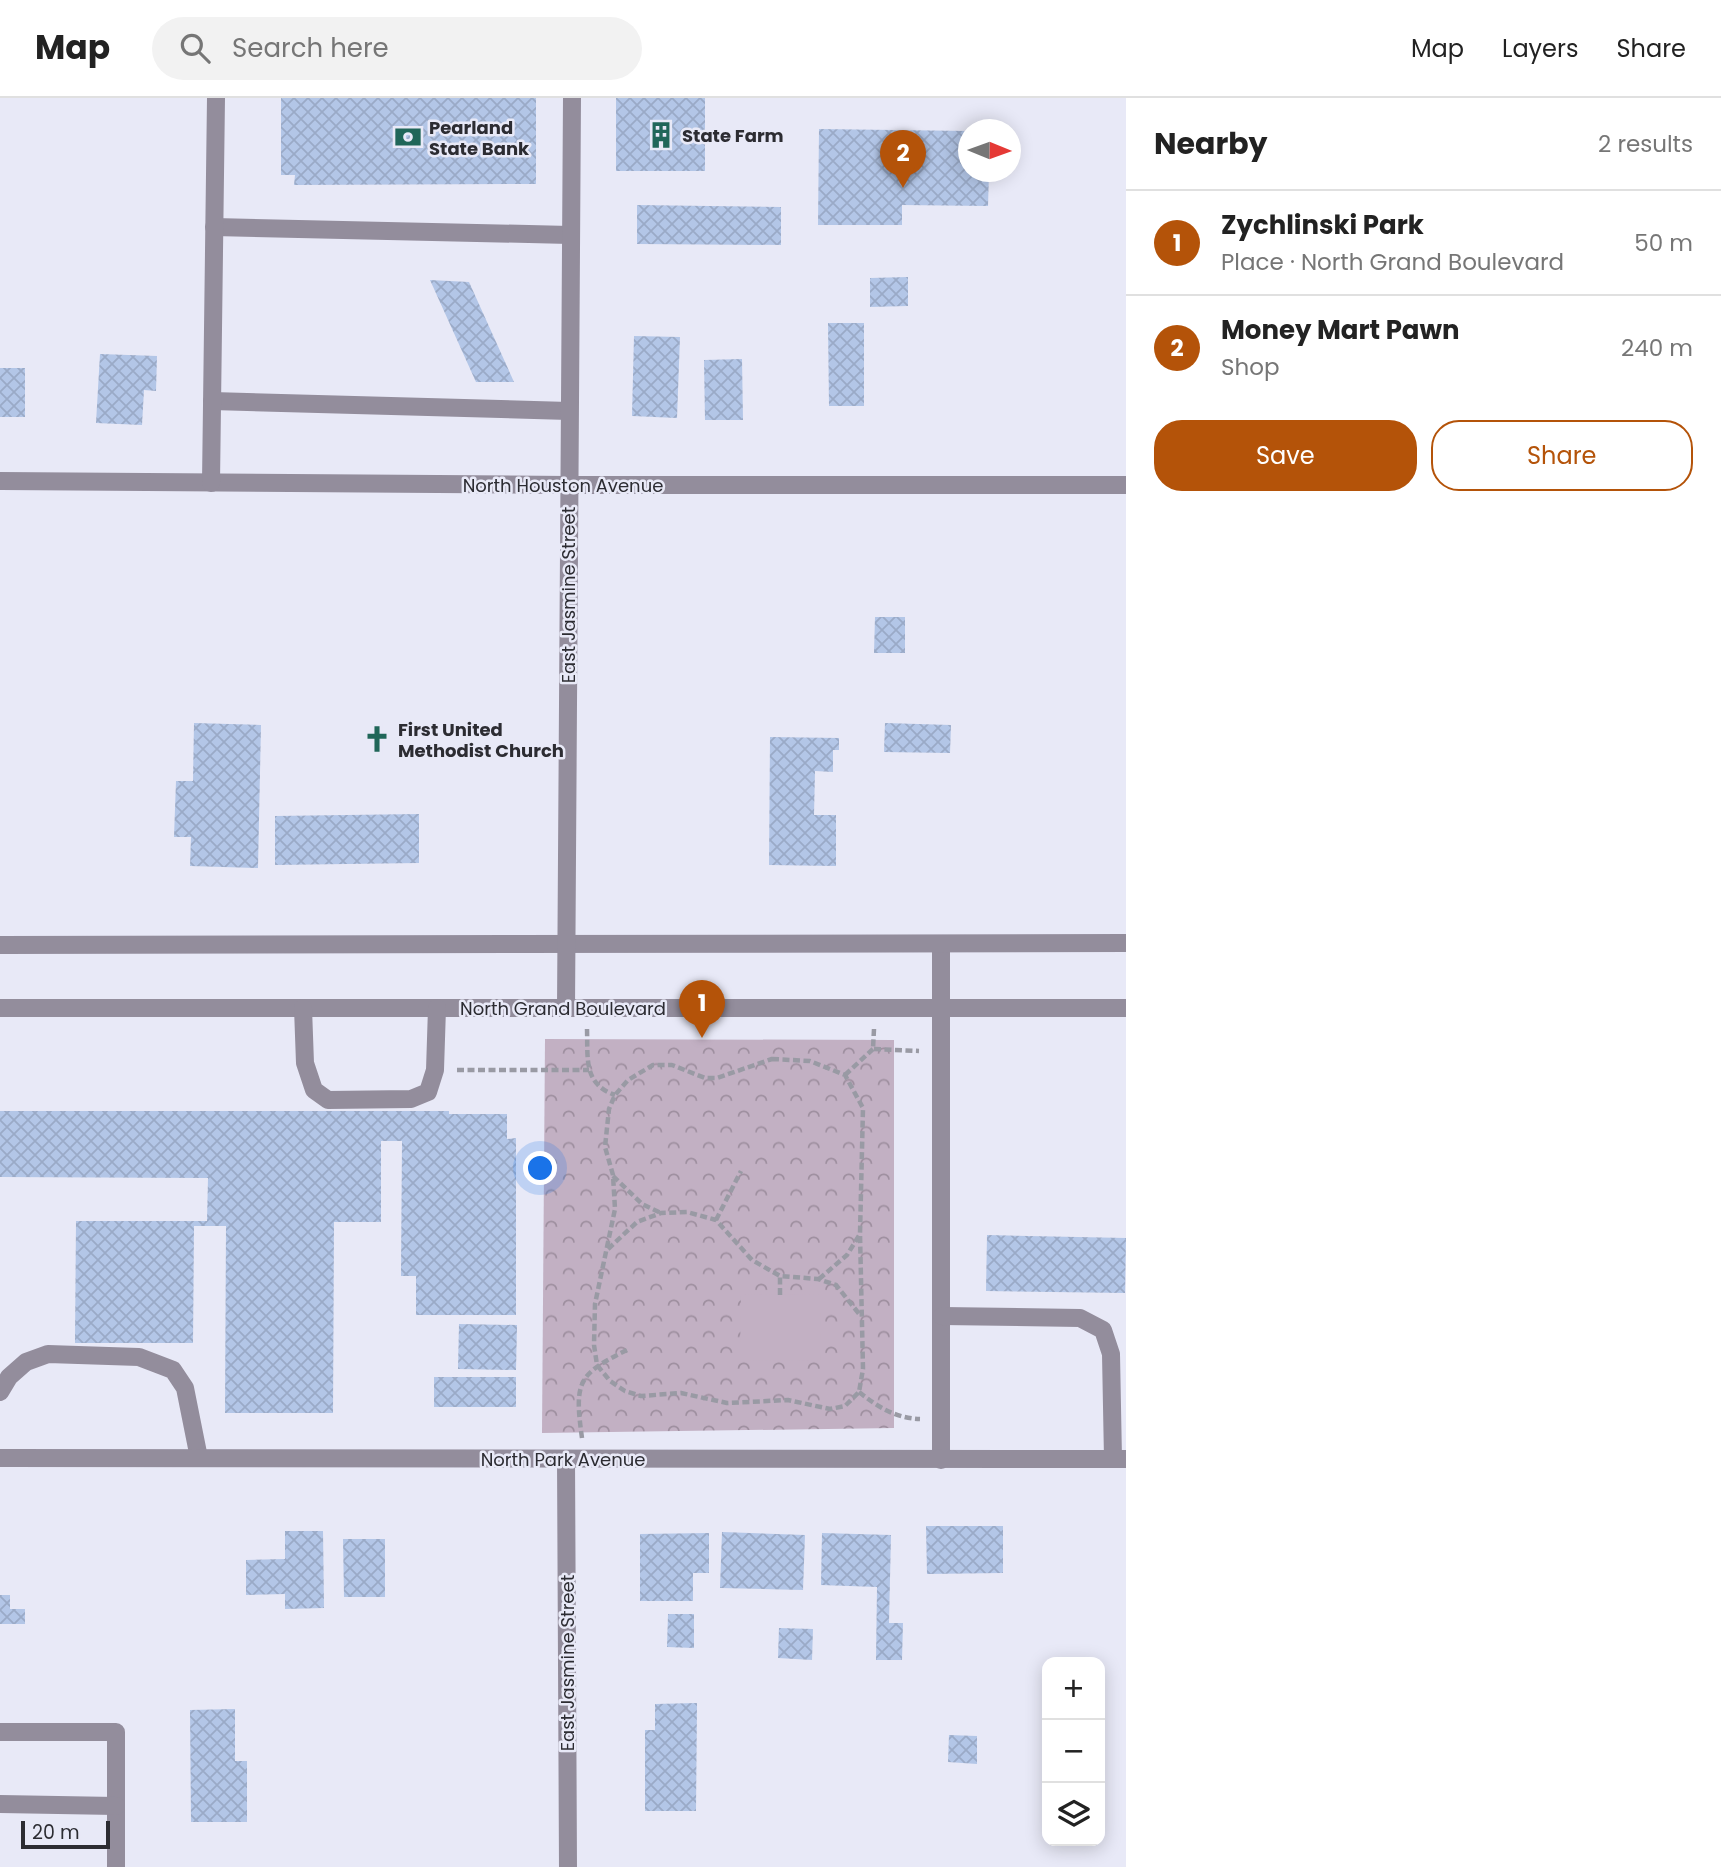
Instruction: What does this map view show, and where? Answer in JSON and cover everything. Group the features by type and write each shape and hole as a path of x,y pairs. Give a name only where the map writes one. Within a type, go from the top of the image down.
{"street":[{"path":"211,482 216,98"},
{"name":"East Jasmine Street","path":"566,1008 572,98"},
{"path":"214,227 570,235"},
{"path":"212,401 569,411"},
{"name":"North Houston Avenue","path":"0,481 1126,485"},
{"path":"0,945 1126,943"},
{"path":"941,944 942,1460"},
{"path":"303,1008 305,1063 314,1090 328,1100 411,1099 428,1092 435,1070 437,1008"},
{"name":"North Grand Boulevard","path":"0,1009 1126,1008"},
{"path":"942,1316 1080,1318 1103,1330 1111,1354 1119,1459"},
{"path":"0,1392 9,1377 26,1362 48,1354 139,1357 173,1370 185,1388 199,1458"},
{"name":"North Park Avenue","path":"0,1458 1119,1459"},
{"name":"East Jasmine Street","path":"566,1459 568,1867"},
{"path":"0,1732 116,1732 116,1867"},
{"path":"0,1804 116,1806"}],"path":[{"path":"873,1049 874,1007"},
{"path":"585,1008 589,1070 594,1082 602,1090 615,1095"},
{"path":"845,1075 873,1049 941,1052"},
{"path":"772,1059 810,1060 845,1075 863,1108 860,1315 863,1369 859,1392 845,1406 830,1409 788,1400 727,1403 681,1393 641,1396 625,1391 610,1381 597,1365 594,1345 595,1304 615,1209 612,1175 605,1147 607,1116 615,1095 628,1080 643,1069 659,1063 672,1065 705,1078 718,1078 772,1059"},
{"path":"435,1070 589,1070"},
{"path":"716,1220 741,1171"},
{"path":"612,1175 636,1199 661,1213"},
{"path":"607,1249 637,1222 661,1213 687,1212 716,1220 752,1260 780,1276 818,1279 836,1285 860,1315"},
{"path":"818,1279 847,1255 860,1234"},
{"path":"780,1276 780,1295"},
{"path":"585,1459 578,1406 583,1379 597,1365 629,1349"},
{"path":"859,1392 881,1409 908,1419 941,1419"}],"green space":[{"path":"545,1039 894,1040 894,1428 542,1433"},
{"path":"741,1294 821,1295 820,1361 740,1360"}],"building":[{"name":"Pearland State Bank","path":"281,98 536,98 536,184 294,185 295,175 281,175"},
{"name":"State Farm","path":"616,98 705,98 705,171 616,171"},
{"path":"819,129 958,131 958,182 989,182 988,206 902,205 902,225 818,225"},
{"path":"637,205 781,207 781,245 637,244"},
{"path":"908,277 908,306 870,307 870,278"},
{"path":"430,280 469,282 514,382 476,382"},
{"path":"828,323 864,323 864,406 829,406"},
{"path":"634,336 680,337 677,418 632,416"},
{"path":"100,354 157,356 156,391 144,390 142,425 96,423"},
{"path":"742,359 743,420 705,420 704,360"},
{"path":"0,368 25,368 25,417 0,417"},
{"path":"875,617 905,617 905,653 874,653"},
{"path":"194,723 261,725 258,868 190,866 191,837 174,837 176,781 193,781"},
{"path":"885,723 951,725 950,753 884,752"},
{"path":"770,737 839,738 839,750 833,750 833,772 815,771 814,815 836,815 836,866 769,865"},
{"path":"419,814 419,863 275,865 275,816"},
{"path":"0,1111 449,1111 449,1114 507,1114 507,1139 516,1138 516,1315 416,1315 416,1276 401,1276 402,1141 381,1141 381,1222 334,1222 333,1413 225,1413 226,1226 194,1226 193,1343 75,1343 76,1221 207,1221 208,1178 0,1177"},
{"path":"987,1235 1126,1238 1125,1293 986,1291"},
{"path":"459,1324 517,1325 516,1370 458,1369"},
{"path":"434,1377 516,1377 516,1407 434,1407"},
{"path":"926,1526 1003,1526 1003,1573 927,1574"},
{"path":"285,1531 323,1531 324,1608 285,1609 285,1594 246,1595 246,1560 285,1559"},
{"path":"722,1532 805,1535 803,1590 720,1588"},
{"path":"709,1533 709,1573 693,1573 693,1601 640,1601 640,1534"},
{"path":"822,1533 891,1535 889,1623 903,1623 902,1660 876,1660 877,1587 821,1585"},
{"path":"343,1539 385,1539 385,1597 344,1597"},
{"path":"0,1595 10,1595 10,1609 25,1609 25,1624 0,1624"},
{"path":"668,1614 694,1614 694,1648 667,1647"},
{"path":"779,1628 813,1629 812,1660 778,1658"},
{"path":"697,1703 696,1811 645,1811 645,1730 655,1730 655,1704"},
{"path":"235,1709 235,1761 247,1761 247,1822 191,1822 190,1710"},
{"path":"949,1735 977,1736 977,1764 948,1762"}],"place":[{"name":"State Farm","path":"661,135"},
{"name":"Pearland State Bank","path":"408,137"},
{"name":"Money Mart Pawn","path":"903,188"},
{"name":"First United Methodist Church","path":"377,739"},
{"name":"Zychlinski Park","path":"702,1038"}]}
